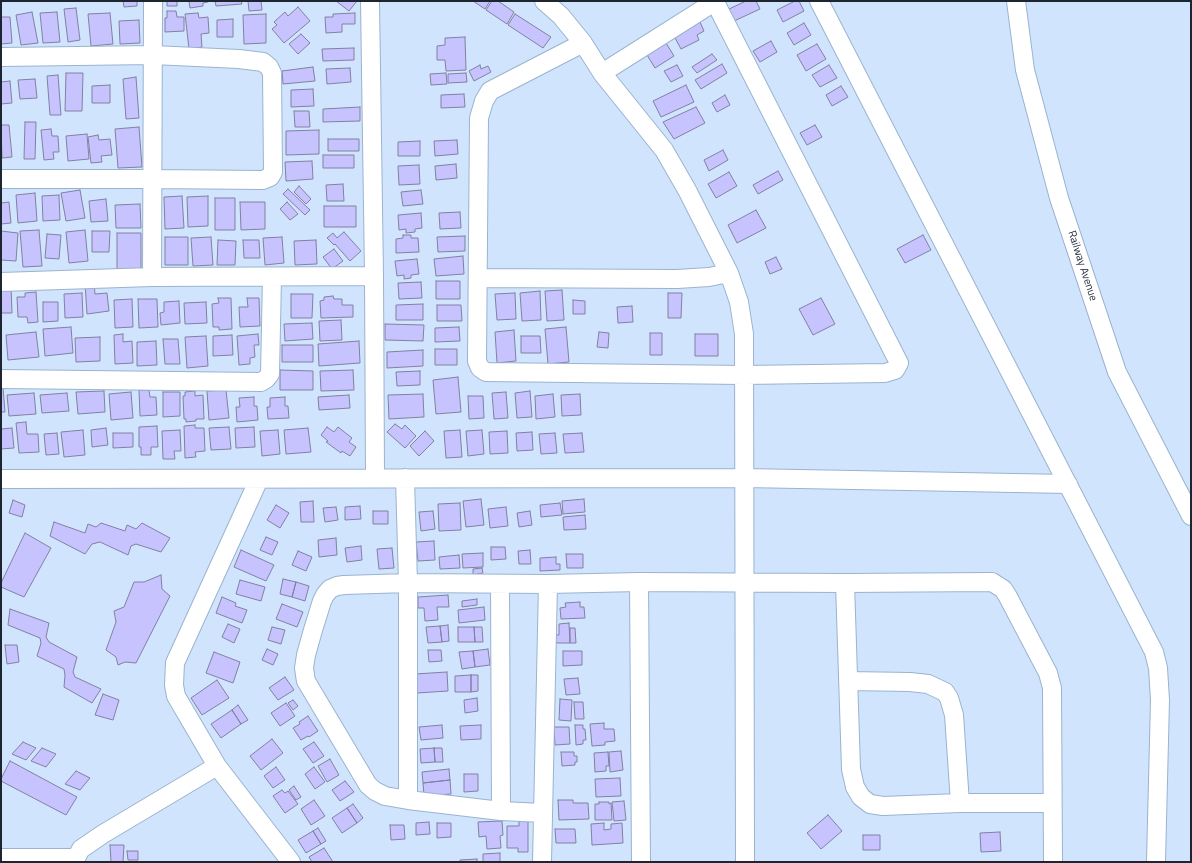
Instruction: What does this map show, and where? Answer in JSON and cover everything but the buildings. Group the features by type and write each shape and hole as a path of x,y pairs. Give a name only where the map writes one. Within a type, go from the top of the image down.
{"street":[{"path":"152,278 153,1"},
{"path":"370,1 375,477"},
{"path":"544,1 561,16 583,43 602,73 664,150 687,190 729,273 739,302 744,334 746,478 744,582 745,862"},
{"path":"583,43 490,91 484,101 479,118 477,361 480,368 486,372 744,375 885,373 895,370 899,363 715,1 602,73"},
{"path":"819,1 1154,652 1158,668 1160,700 1156,862"},
{"name":"Railway Avenue","path":"1016,1 1025,70 1059,198 1117,372 1191,516"},
{"path":"1,57 153,55 239,59 263,62 269,67 272,74 273,172 270,177 263,180 1,180"},
{"path":"478,278 677,279 729,273"},
{"path":"1,282 152,278 374,276"},
{"path":"1,379 261,382 270,374 272,277"},
{"path":"1,478 746,478 1068,484"},
{"path":"258,478 175,663 174,685 176,696 218,766 291,862"},
{"path":"405,478 408,583 408,800"},
{"path":"639,582 641,862"},
{"path":"543,813 500,811 408,800 385,796 375,791 368,785 306,681 304,668 313,630 322,601 330,589 344,585 408,583 548,584 639,582 992,582 1003,589 1048,673 1052,688 1053,862"},
{"path":"845,583 852,769 855,787 861,797 870,804 883,806 960,803 1052,803"},
{"path":"500,584 500,811"},
{"path":"542,862 548,584"},
{"path":"848,681 910,682 928,684 945,692 949,698 954,715 960,803"},
{"path":"1,858 76,860 81,849 103,834 218,766"}]}
